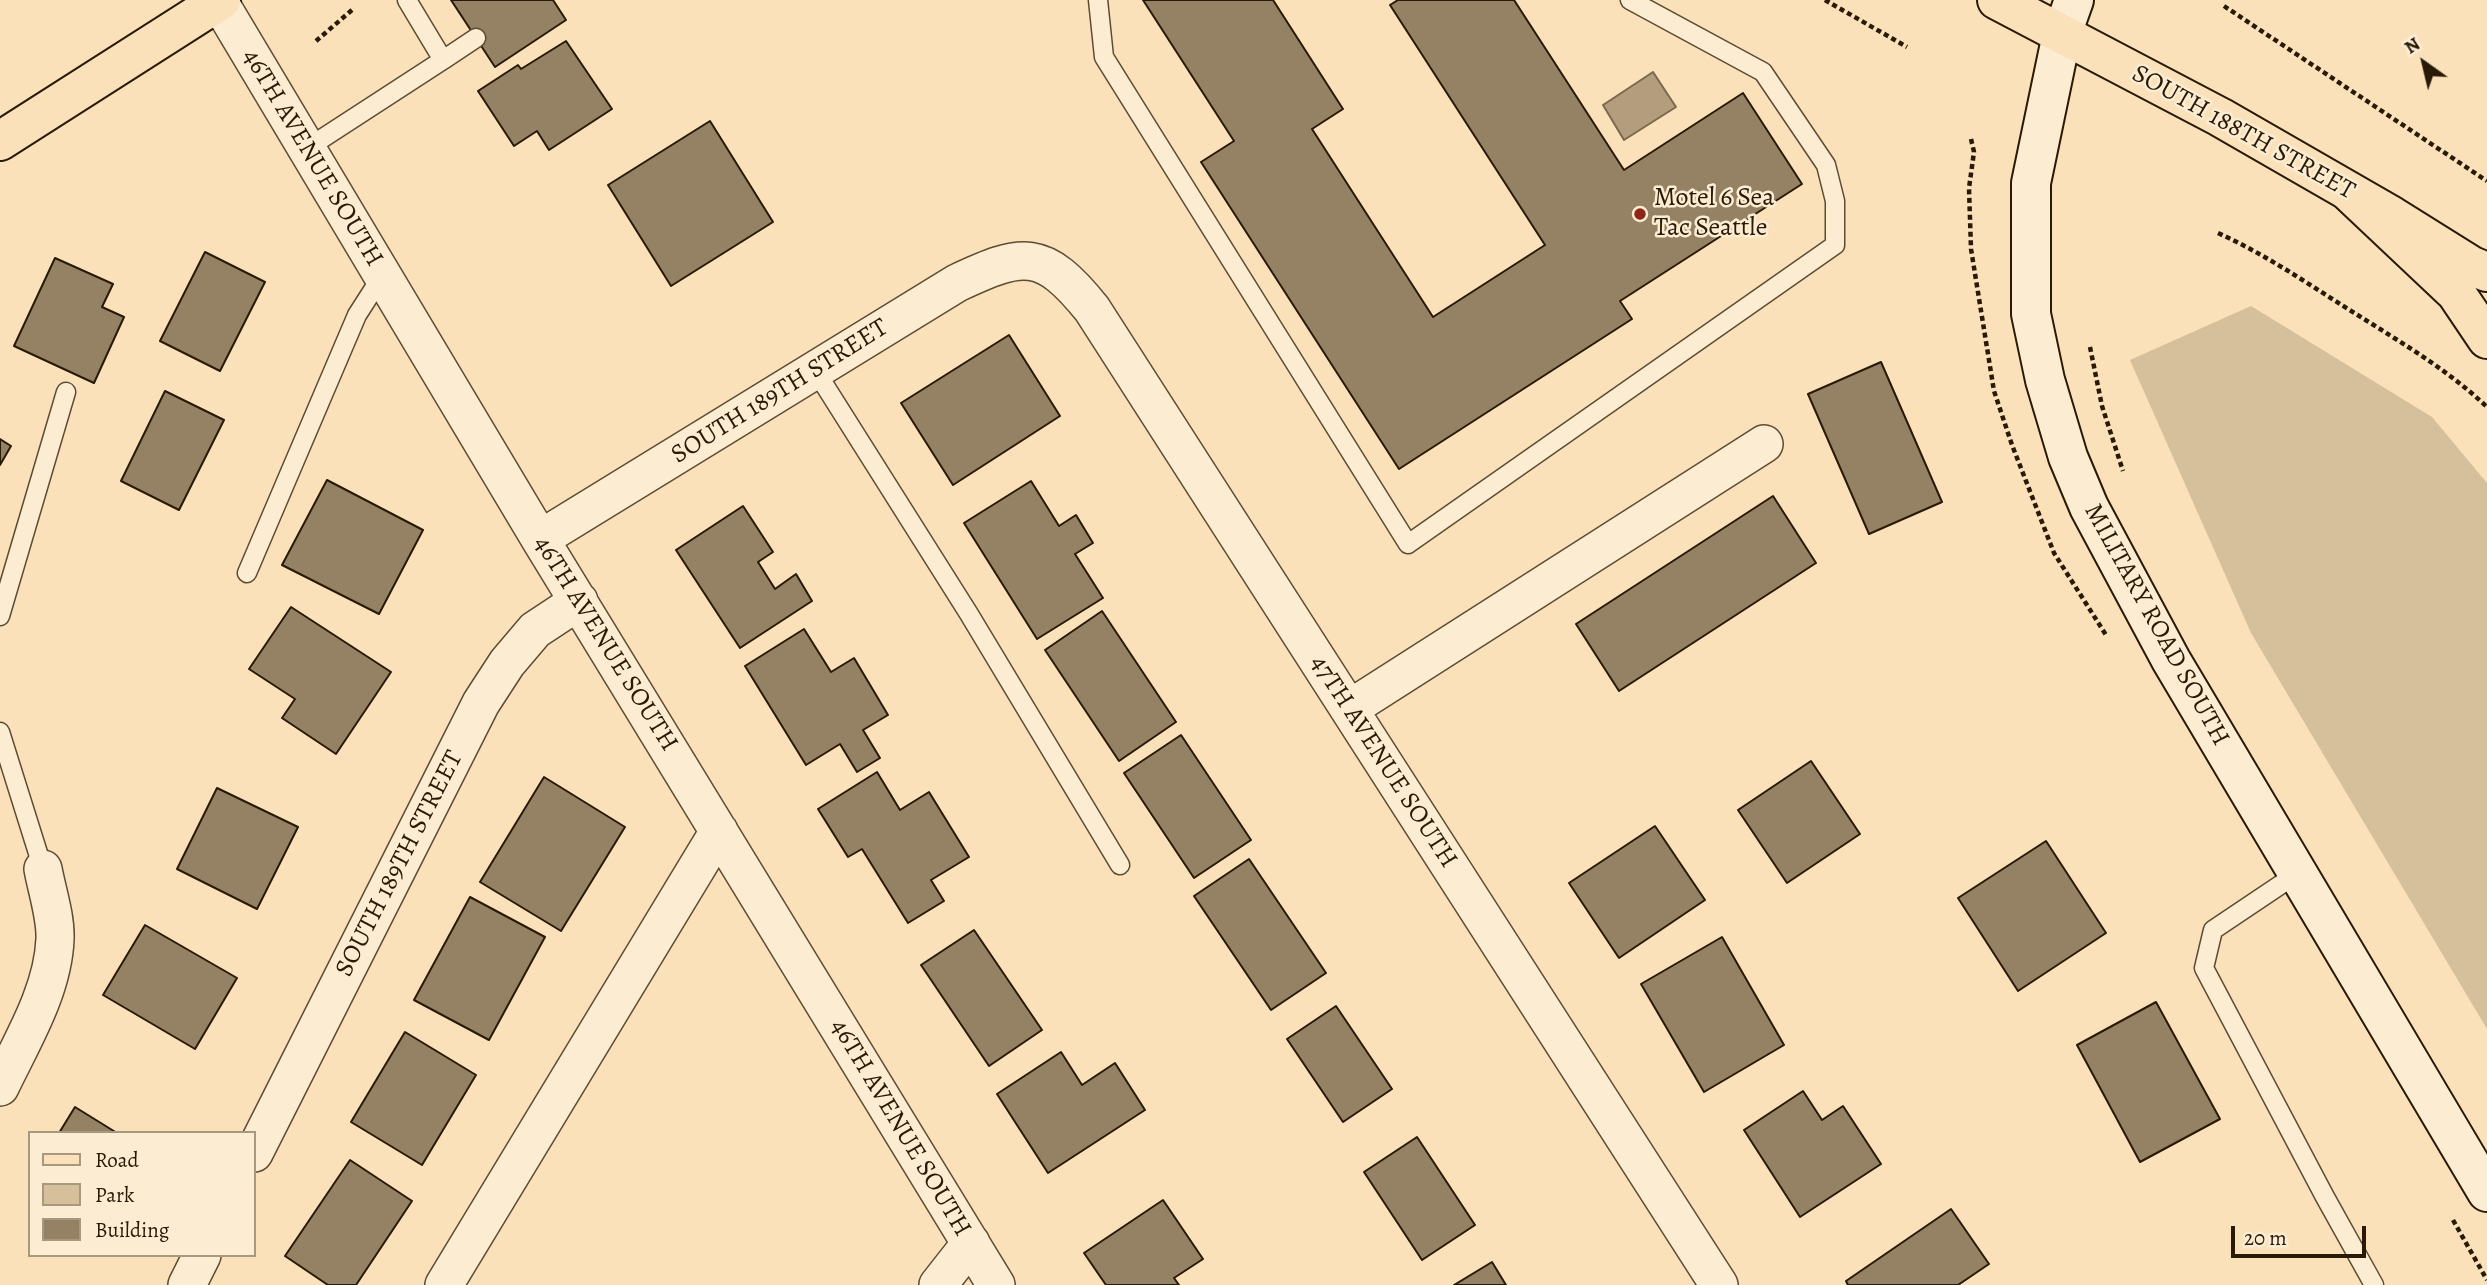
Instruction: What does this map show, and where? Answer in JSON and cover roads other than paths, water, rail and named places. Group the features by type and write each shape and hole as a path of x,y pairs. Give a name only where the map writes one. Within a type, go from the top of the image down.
{"main road":[{"path":"0,141 219,0"},
{"name":"SOUTH 188TH STREET","path":"1997,0 2068,17 2220,117 2487,272"},
{"name":"MILITARY ROAD SOUTH","path":"2068,17 2031,183 2032,314 2045,380 2068,457 2089,507 2171,660 2487,1192"},
{"path":"2350,193 2456,293 2487,339"}],"street":[{"name":"46TH AVENUE SOUTH","path":"219,0 540,539 996,1285"},
{"name":"SOUTH 189TH STREET","path":"540,539 957,283 992,266 1026,259"},
{"name":"47TH AVENUE SOUTH","path":"1026,259 1060,275 1092,309 1719,1285"},
{"path":"1349,709 1763,444"},
{"name":"SOUTH 189TH STREET","path":"256,1149 481,703 507,663 535,630 579,601"},
{"path":"444,1285 719,831"},
{"path":"0,1087 49,977 55,938 43,869"},
{"path":"938,1285 971,1244"},
{"path":"187,1285 201,1257"}],"lane":[{"path":"407,0 443,60"},
{"path":"1098,0 1104,57 1408,544 1835,245 1835,201 1826,165 1763,72 1630,0"},
{"path":"306,149 476,38"},
{"path":"247,573 357,315 382,275"},
{"path":"815,370 969,614 1120,865"},
{"path":"0,616 66,392"},
{"path":"0,732 43,869"},
{"path":"2298,873 2213,930 2204,968 2374,1285"}],"place":[{"name":"Motel 6 Sea Tac Seattle","path":"1640,214"}]}
